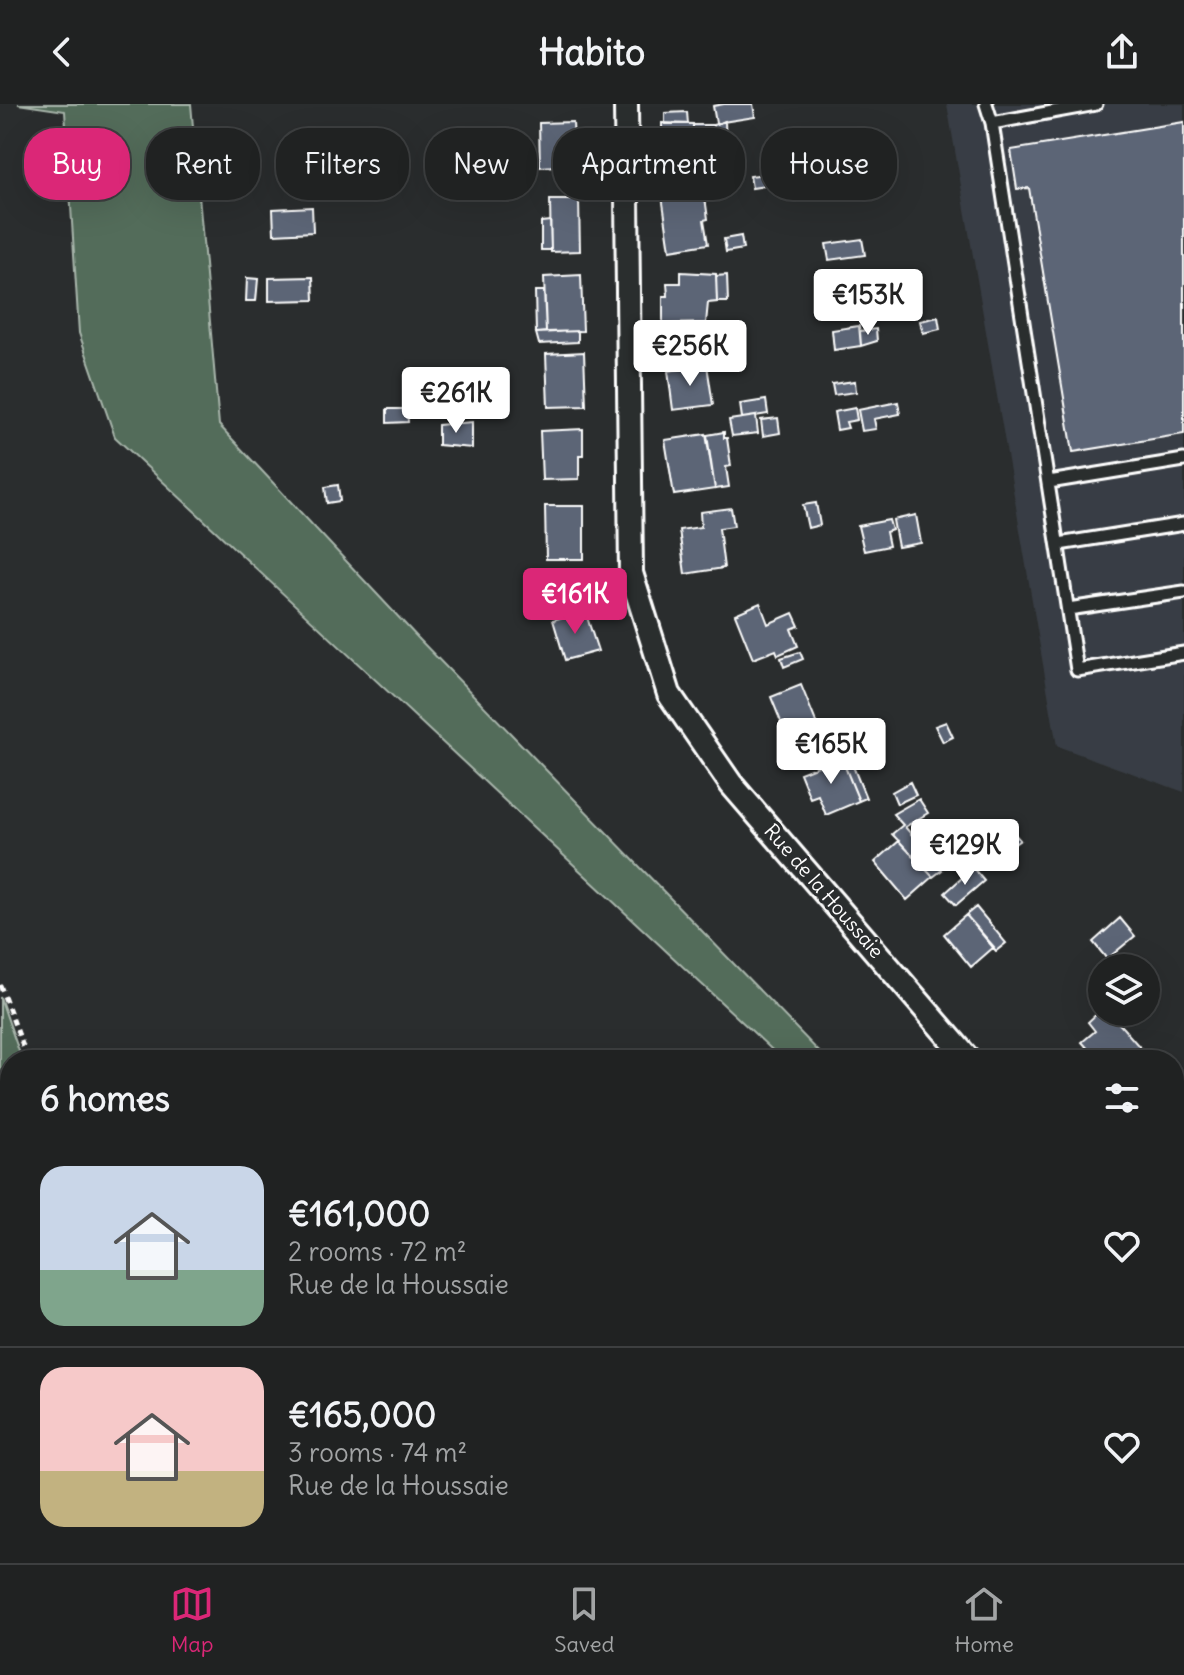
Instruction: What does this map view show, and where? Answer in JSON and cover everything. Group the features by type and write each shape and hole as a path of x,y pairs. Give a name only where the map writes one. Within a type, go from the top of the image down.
{"street":[{"name":"Rue de la Houssaie","path":"626,104 631,573 669,694 731,784 960,1050"}],"lane":[{"path":"986,104 992,123 1077,670 1184,653"},
{"path":"992,123 1096,104"},
{"path":"1049,482 1184,461"},
{"path":"1059,544 1184,524"},
{"path":"1068,609 1184,592"}],"path":[{"path":"0,985 24,1050"}],"shaded area":[{"path":"947,104 1184,104 1184,792 1057,746"}],"green space":[{"path":"18,104 191,104 193,128 146,128 146,200 199,200 219,425 419,639 817,1050 772,1050 115,437 79,333 71,200 130,200 130,128 66,128 65,111"},
{"path":"0,997 19,1050 0,1050"}],"building":[{"path":"753,104 755,117 716,123 713,106"},
{"path":"687,112 688,124 665,124 665,113"},
{"path":"725,121 725,128 713,128 713,125"},
{"path":"573,122 573,128 553,128 553,166 540,167 539,123"},
{"path":"1184,122 1184,434 1073,452 1029,188 1017,189 1011,150"},
{"path":"662,123 693,124 693,128 662,128"},
{"path":"693,125 713,125 713,128 693,128"},
{"path":"761,175 761,187 752,188 750,176"},
{"path":"550,200 579,200 580,251 551,252"},
{"path":"663,200 705,200 708,219 704,220 708,244 670,250"},
{"path":"312,207 313,232 274,234 273,209"},
{"path":"550,221 551,250 541,250 541,222"},
{"path":"741,236 743,249 726,252 724,239"},
{"path":"862,239 865,255 829,260 826,244"},
{"path":"681,272 716,274 717,302 708,303 706,323 663,324 663,296 668,296 667,283 681,283"},
{"path":"581,275 583,331 546,332 544,277"},
{"path":"727,275 728,302 717,302 716,276"},
{"path":"313,277 314,300 269,301 269,278"},
{"path":"247,278 258,279 256,301 246,301"},
{"path":"886,280 889,299 875,302 872,282"},
{"path":"535,291 544,291 546,332 536,333"},
{"path":"938,317 940,329 923,333 920,321"},
{"path":"859,326 861,346 834,350 832,330"},
{"path":"876,329 877,341 861,346 860,331"},
{"path":"578,331 578,342 539,344 536,333"},
{"path":"584,352 586,406 548,407 546,354"},
{"path":"707,365 713,405 673,410 668,371"},
{"path":"855,381 856,392 834,395 832,384"},
{"path":"766,400 768,414 742,418 740,404"},
{"path":"898,402 900,414 874,419 876,429 862,431 858,410"},
{"path":"855,408 857,420 846,422 848,428 837,430 834,412"},
{"path":"387,409 407,409 408,422 387,423"},
{"path":"756,416 758,433 732,436 729,420"},
{"path":"778,418 780,433 763,436 761,420"},
{"path":"472,422 472,448 438,445 438,425"},
{"path":"583,429 579,479 542,480 540,431"},
{"path":"724,432 731,466 726,467 729,487 715,489 707,435"},
{"path":"706,434 715,489 674,495 665,440"},
{"path":"338,485 340,501 327,503 325,487"},
{"path":"816,503 820,525 808,528 803,505"},
{"path":"545,506 584,506 584,559 546,559"},
{"path":"731,508 734,526 719,528 724,568 685,574 679,530 701,527 700,512"},
{"path":"916,515 921,543 898,547 893,520"},
{"path":"889,520 892,530 886,532 889,546 864,551 858,526"},
{"path":"760,603 768,624 793,613 799,626 791,629 798,646 778,655 776,650 753,659 735,614"},
{"path":"585,611 598,651 565,660 553,620"},
{"path":"800,652 803,659 784,667 781,658"},
{"path":"801,685 820,732 790,744 771,697"},
{"path":"946,722 953,737 943,742 935,726"},
{"path":"848,754 866,798 859,801 841,757"},
{"path":"841,757 859,801 826,815 818,795 810,798 800,773"},
{"path":"910,782 916,795 897,804 892,792"},
{"path":"919,799 928,813 905,827 942,870 933,877 892,834 903,825 893,814"},
{"path":"1013,832 1020,840 1012,846 1005,838"},
{"path":"899,841 933,877 907,900 875,862"},
{"path":"973,868 984,881 956,905 945,893"},
{"path":"976,907 1006,943 996,951 966,915"},
{"path":"966,915 994,947 971,967 944,934"},
{"path":"1120,918 1135,936 1113,954 1103,954 1093,942"},
{"path":"1091,1026 1121,1026 1142,1050 1089,1050 1082,1042 1095,1031"}]}
